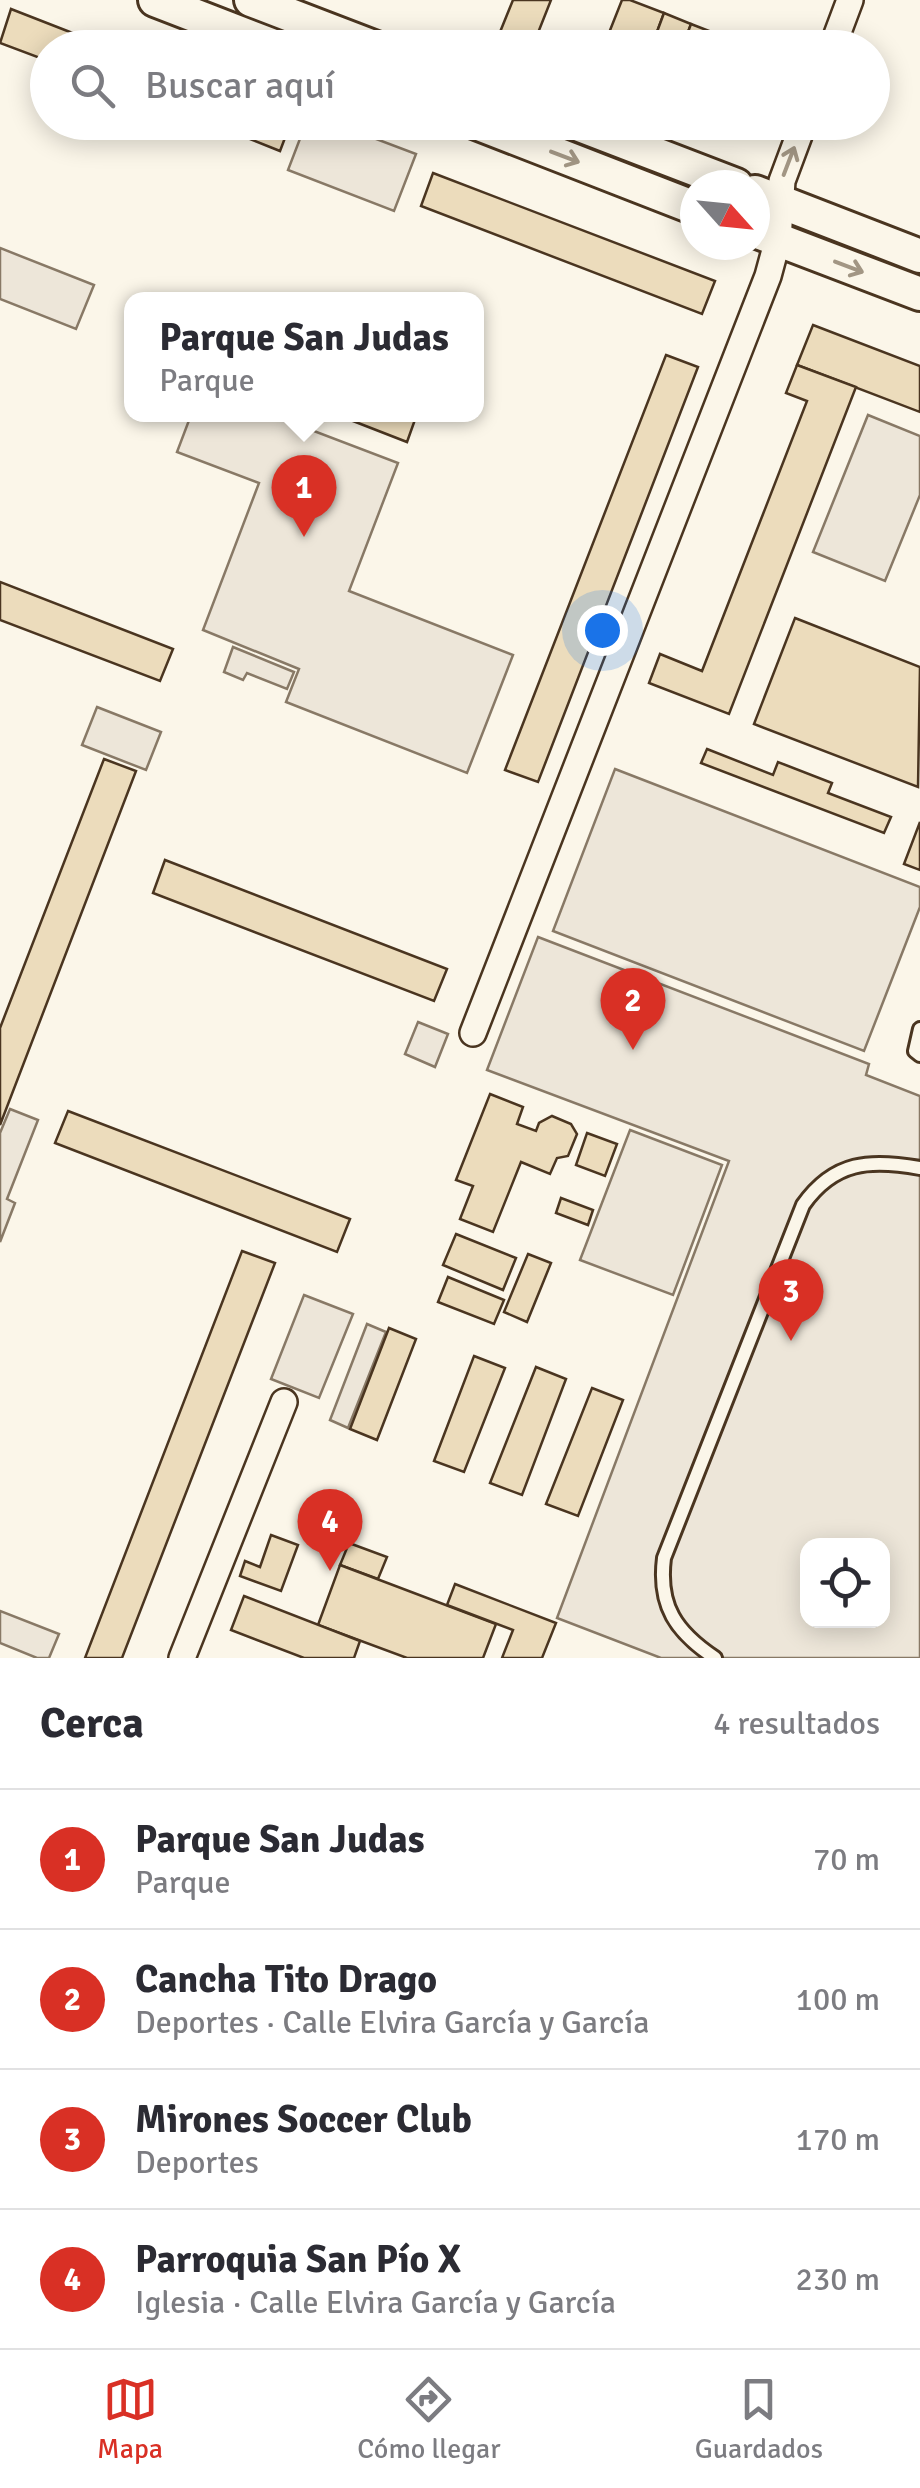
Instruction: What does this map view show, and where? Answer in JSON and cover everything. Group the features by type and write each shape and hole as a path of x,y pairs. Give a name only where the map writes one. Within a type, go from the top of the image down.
{"street":[{"path":"155,0 232,30"},
{"path":"251,0 329,30"},
{"path":"839,30 850,0"},
{"path":"520,140 680,202"},
{"path":"619,140 697,170"},
{"path":"770,194 782,181 797,140"},
{"path":"770,198 920,256"},
{"path":"770,237 920,294"},
{"path":"473,1033 768,276 767,260"},
{"path":"182,1658 284,1402"}],"lane":[{"path":"920,1028 915,1041 920,1054"},
{"path":"715,1658 687,1636 666,1605 661,1582 664,1558 802,1205 816,1186 836,1172 884,1162 920,1168"}],"shaded area":[{"path":"299,140 379,140 416,154 394,211 288,170"},
{"path":"0,248 94,285 76,329 0,299"},
{"path":"868,415 920,436 920,495 885,581 813,552"},
{"path":"188,422 290,422 398,463 349,591 513,655 467,773 286,702 299,669 203,630 259,483 177,452"},
{"path":"233,647 294,672 287,689 247,673 243,680 224,672"},
{"path":"97,707 161,732 146,770 82,745"},
{"path":"615,769 920,887 920,907 864,1051 553,931"},
{"path":"538,937 869,1064 866,1075 920,1096 920,1658 661,1658 557,1618 729,1161 487,1070"},
{"path":"418,1022 448,1034 435,1067 405,1054"},
{"path":"10,1109 38,1120 7,1199 15,1203 0,1242 0,1133"},
{"path":"630,1130 722,1165 673,1295 580,1260"},
{"path":"304,1295 353,1314 319,1398 271,1379"},
{"path":"367,1324 386,1332 348,1428 330,1420"},
{"path":"0,1611 59,1634 49,1658 37,1658 0,1643"}],"building":[{"path":"513,0 551,0 539,30 501,30"},
{"path":"622,0 664,13 658,30 610,30"},
{"path":"11,9 65,30 30,30 30,54 0,43"},
{"path":"664,13 691,24 689,30 658,30"},
{"path":"252,140 284,140 280,151"},
{"path":"433,173 715,281 702,314 421,206"},
{"path":"813,325 920,366 920,412 797,365"},
{"path":"666,355 698,367 538,782 505,770"},
{"path":"797,365 856,387 729,714 649,683 660,654 702,671 807,401 786,393"},
{"path":"356,422 414,422 407,442"},
{"path":"0,582 173,649 160,681 0,620"},
{"path":"795,618 920,667 918,787 754,724"},
{"path":"707,749 773,775 778,762 832,783 828,793 891,817 884,833 701,763"},
{"path":"104,759 136,771 0,1125 0,1028"},
{"path":"920,822 920,870 904,864"},
{"path":"165,860 447,969 434,1001 153,893"},
{"path":"490,1094 523,1107 517,1124 536,1131 539,1123 552,1116 571,1124 577,1134 568,1156 557,1158 550,1174 521,1162 493,1232 460,1219 473,1186 456,1180"},
{"path":"68,1111 350,1219 337,1252 55,1143"},
{"path":"587,1133 617,1144 605,1176 576,1165"},
{"path":"561,1198 593,1210 588,1225 556,1213"},
{"path":"456,1234 516,1258 503,1290 443,1265"},
{"path":"242,1251 275,1263 122,1658 85,1658"},
{"path":"528,1254 551,1263 527,1322 504,1312"},
{"path":"448,1277 504,1300 494,1324 438,1302"},
{"path":"389,1328 416,1339 377,1440 350,1429"},
{"path":"474,1356 505,1368 464,1472 434,1461"},
{"path":"536,1367 566,1379 522,1495 490,1483"},
{"path":"592,1388 623,1400 578,1516 546,1504"},
{"path":"271,1535 298,1545 281,1591 240,1576 245,1561 260,1567"},
{"path":"349,1543 387,1557 378,1579 340,1565"},
{"path":"340,1565 496,1624 483,1658 407,1658 318,1625"},
{"path":"455,1584 556,1623 542,1658 502,1658 513,1630 447,1605"},
{"path":"244,1596 360,1641 354,1658 304,1658 231,1630"}],"place":[{"name":"Parque San Judas","path":"304,537"},
{"name":"Cancha Tito Drago","path":"633,1050"},
{"name":"Mirones Soccer Club","path":"791,1341"},
{"name":"Parroquia San Pío X","path":"330,1571"}]}
